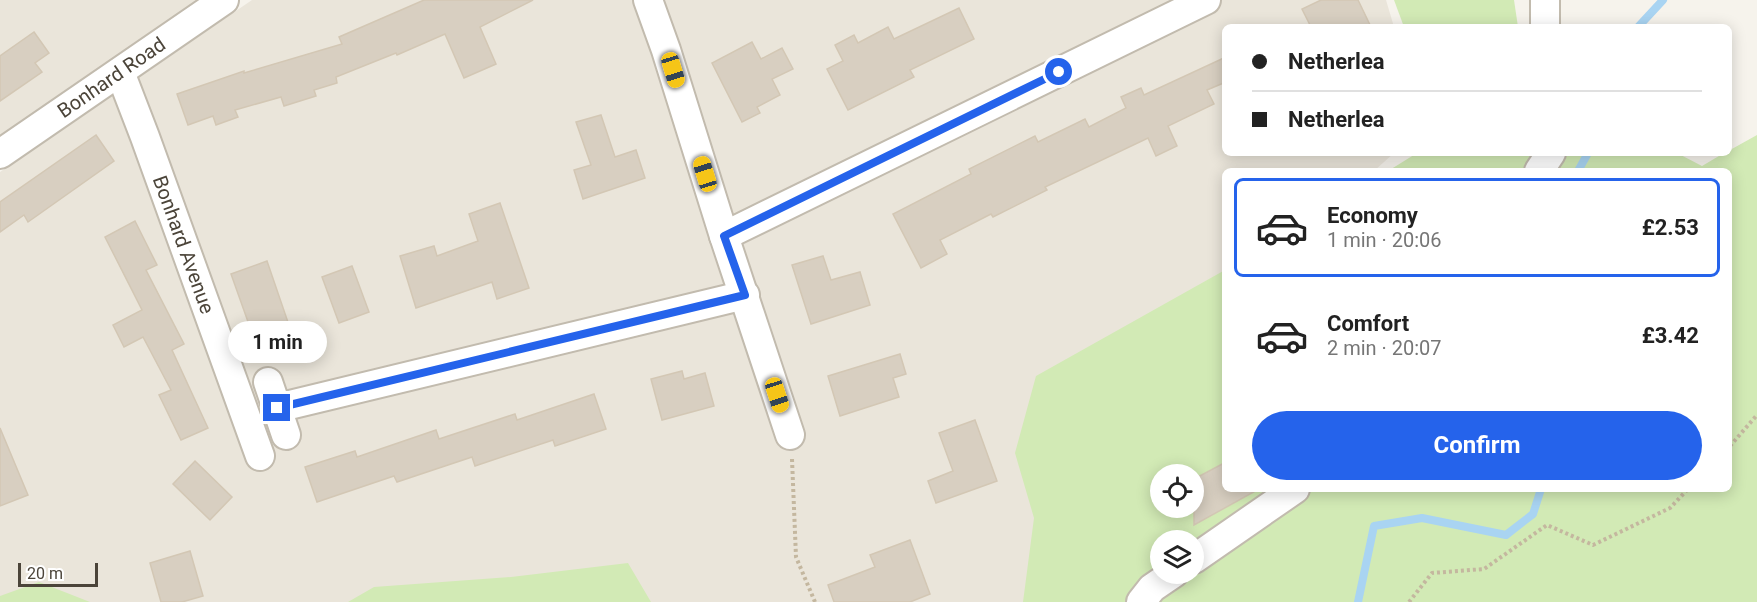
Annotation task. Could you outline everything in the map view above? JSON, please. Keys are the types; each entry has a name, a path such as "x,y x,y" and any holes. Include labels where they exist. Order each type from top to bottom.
{"street":[{"name":"Bonhard Road","path":"0,154 224,0"},
{"path":"648,0 790,435"},
{"path":"724,236 1206,0"},
{"path":"1545,0 1545,24"},
{"name":"Bonhard Avenue","path":"120,72 260,456"},
{"path":"286,435 273,395 745,295"},
{"path":"1204,552 1291,492"},
{"path":"1141,602 1158,584"}],"path":[{"path":"1732,444 1757,415"},
{"path":"790,435 796,557 814,602"},
{"path":"1409,602 1432,573 1484,569 1547,525 1593,545 1670,508 1685,492"}],"shaded area":[{"path":"0,0 200,0 0,138"},
{"path":"252,0 1386,0 1393,24 1222,24 1222,156 1391,156 1377,168 1222,168 1222,492 1224,492 1200,530 1150,530 1150,565 1134,602 0,602 0,172"}],"green space":[{"path":"1394,0 1514,0 1518,24 1403,24"},
{"path":"1757,135 1757,602 1023,602 1034,518 1015,453 1036,376 1222,272 1222,492 1732,492 1732,168 1393,168 1412,156 1683,156 1702,166 1719,156 1732,156 1732,149"},
{"path":"628,563 651,602 348,602 374,587 511,577"},
{"path":"39,582 90,602 0,602 0,596"}],"building":[{"path":"424,0 533,0 480,27 496,64 464,78 445,34 397,55 396,53 336,77 337,83 314,90 316,96 284,106 281,97 235,110 238,117 216,125 213,116 188,125 177,94 244,71 244,73 342,44 339,37"},
{"path":"1321,0 1358,0 1370,24 1310,24 1302,9"},
{"path":"959,8 974,39 910,70 914,77 848,110 827,69 843,61 835,45 854,35 858,43 888,27 894,39"},
{"path":"34,32 49,53 35,63 42,72 0,101 0,56"},
{"path":"752,42 761,59 782,48 793,69 772,79 780,95 757,107 760,113 742,122 712,63"},
{"path":"1222,59 1222,84 1207,90 1214,104 1168,126 1177,146 1156,156 1148,138 1045,187 1047,190 993,217 991,214 940,240 947,254 921,268 893,214 971,174 969,169 1035,136 1038,142 1085,119 1089,127 1126,108 1121,97 1141,88 1144,95"},
{"path":"601,115 615,157 636,150 645,178 583,199 574,170 591,165 576,122"},
{"path":"96,135 114,161 28,222 24,215 0,232 0,202"},
{"path":"500,203 529,288 497,299 492,282 416,308 400,256 434,246 437,256 478,241 469,214"},
{"path":"135,221 157,265 146,270 184,344 172,350 208,428 181,440 159,395 171,390 143,337 124,347 113,325 142,310 105,237"},
{"path":"823,256 831,280 860,272 870,305 811,324 792,265"},
{"path":"267,261 292,334 257,347 231,274"},
{"path":"352,266 369,312 339,323 322,277"},
{"path":"900,354 906,374 893,378 899,397 840,416 828,376"},
{"path":"682,371 684,379 705,373 714,406 662,420 651,379"},
{"path":"594,394 606,429 555,446 553,440 475,466 472,457 397,482 394,476 317,502 305,467 355,451 357,457 436,430 439,439 515,414 517,420"},
{"path":"975,420 997,481 936,503 928,481 953,471 939,433"},
{"path":"0,428 28,495 0,506"},
{"path":"195,461 232,497 210,520 173,484"},
{"path":"1222,464 1222,492 1254,492 1194,525 1194,518 1204,518 1204,474"},
{"path":"910,540 930,594 910,602 834,602 828,585 875,567 870,555"},
{"path":"190,551 203,596 182,602 161,602 150,563"}],"waterway":[{"path":"1641,24 1663,0"},
{"path":"1580,168 1586,156"},
{"path":"1358,602 1374,526 1422,518 1506,535 1533,514 1540,492"}],"route":[{"path":"277,408 745,295 724,236 1059,72"}]}
